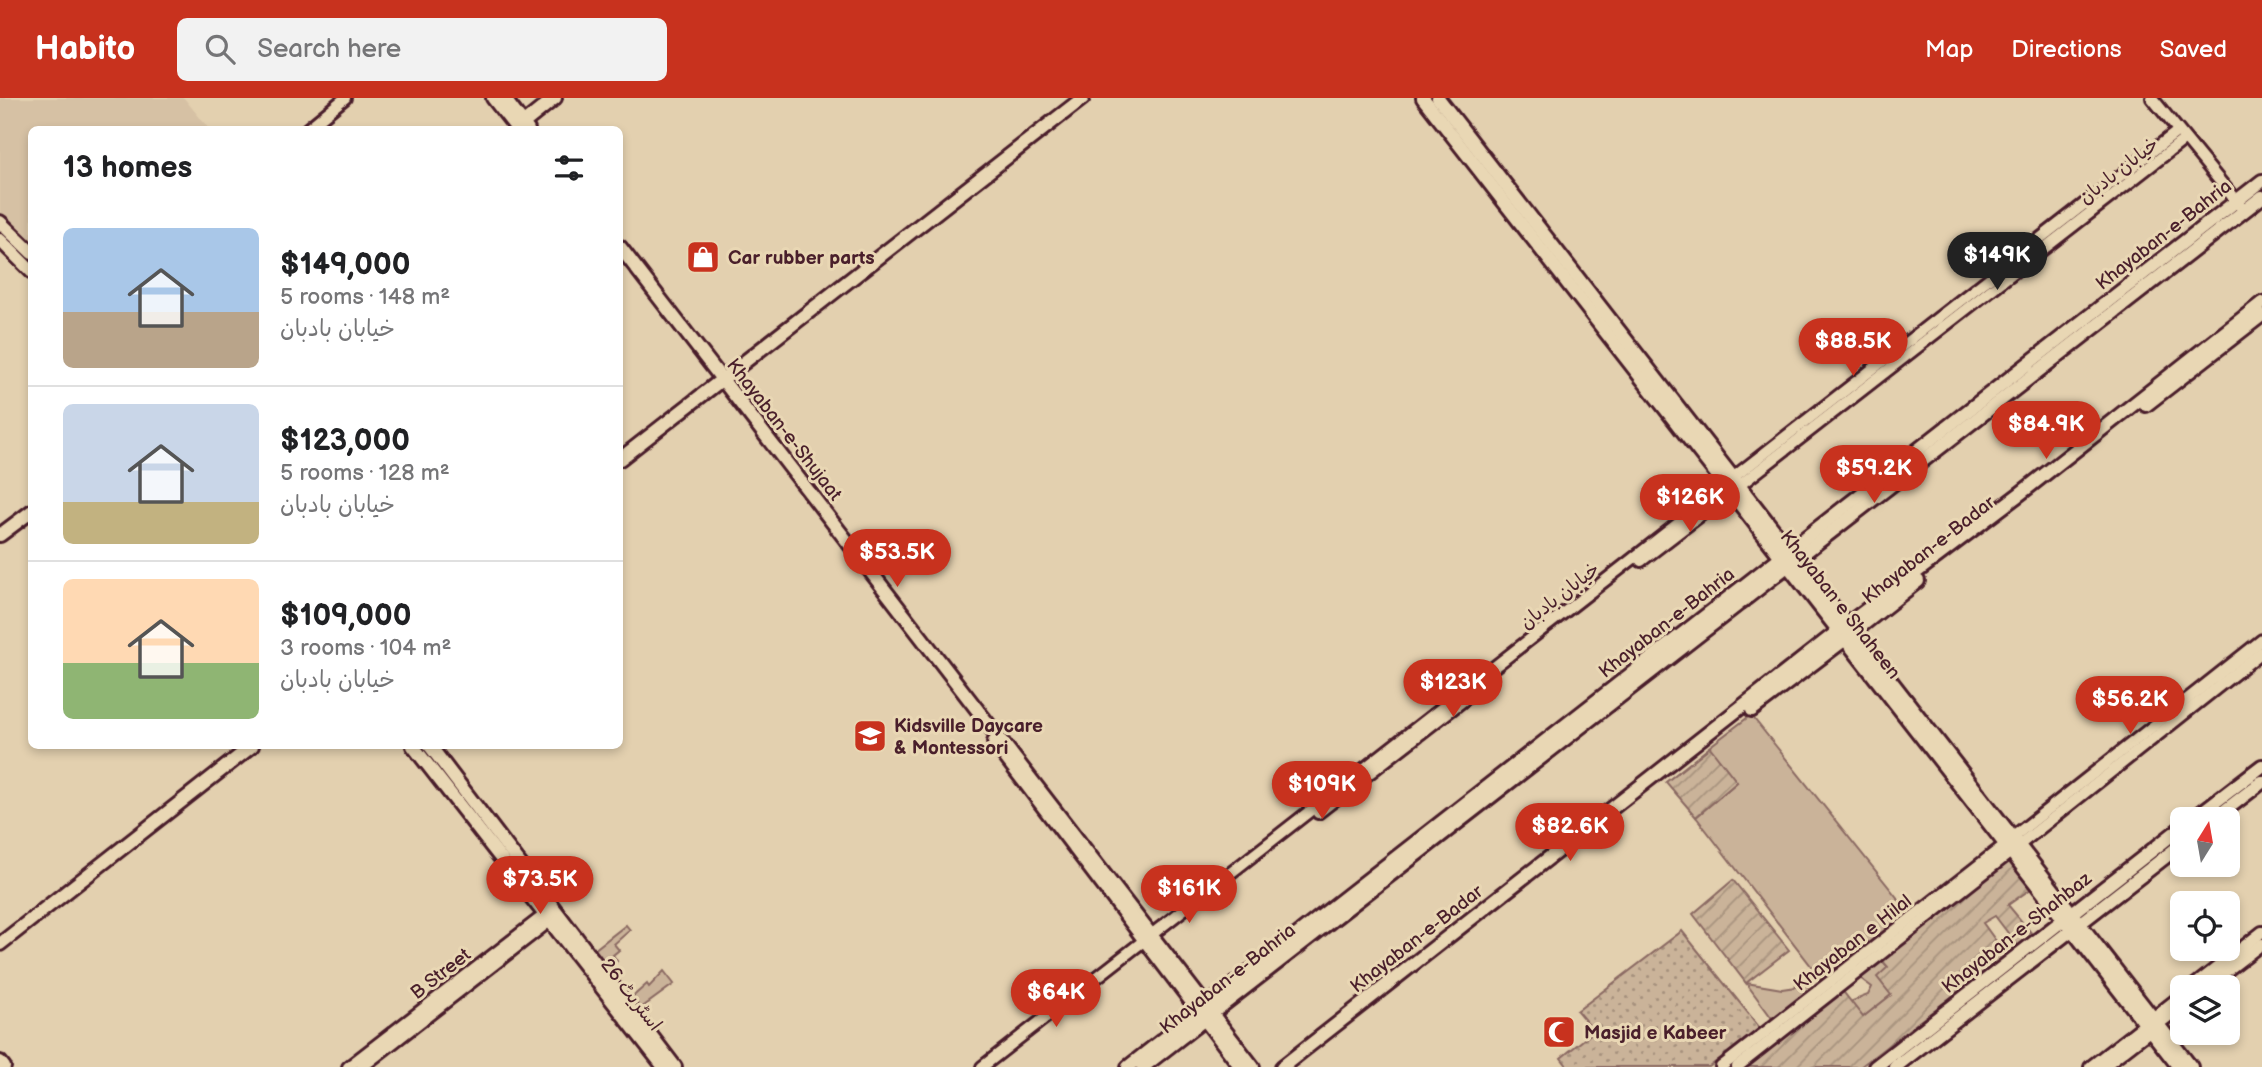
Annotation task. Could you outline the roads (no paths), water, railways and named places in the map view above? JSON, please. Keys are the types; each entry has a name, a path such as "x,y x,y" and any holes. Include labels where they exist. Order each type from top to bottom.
{"main road":[{"path":"493,98 518,126"},
{"path":"504,98 519,126"},
{"path":"522,126 555,98"},
{"path":"623,457 1083,98"},
{"name":"Khayaban e Shaheen","path":"1423,98 1733,485"},
{"name":"Khayaban e Shaheen","path":"1438,98 1844,633 2151,1024 2190,1067"},
{"name":"Khayaban-e-Bahria","path":"1128,1067 1206,1012 1789,559 2240,206 2262,181"},
{"name":"Khayaban-e-Bahria","path":"2240,206 2262,197"},
{"path":"0,222 28,249"},
{"path":"0,240 28,268"},
{"name":"Khayaban-e-Shujaat","path":"623,251 718,382"},
{"name":"Khayaban-e-Shujaat","path":"623,265 718,382 1151,938 1206,1012 1241,1067"},
{"name":"Khayaban-e-Badar","path":"1295,1067 2262,303"},
{"name":"Khayaban-e-Badar","path":"1282,1067 1844,633 2262,315"},
{"path":"0,535 28,514"},
{"path":"0,944 248,749"},
{"name":"اسٹریٹ 26","path":"415,749 675,1067"},
{"name":"اسٹریٹ 26","path":"432,749 664,1067"},
{"path":"2209,807 2262,766"},
{"path":"2230,807 2262,782"},
{"name":"Khayaban-e-Shahbaz","path":"1875,1067 2170,836"},
{"name":"Khayaban-e-Shahbaz","path":"1895,1067 2170,853"},
{"name":"Khayaban-e-Shujaat","path":"1206,1012 1254,1067"},
{"name":"Khayaban-e-Bahria","path":"1143,1067 1206,1012"},
{"name":"Khayaban e Shaheen","path":"2151,1024 2179,1067"},
{"path":"0,1062 4,1067"}],"street":[{"path":"311,126 345,98"},
{"path":"2152,98 2240,206"},
{"name":"خیابان بادبان","path":"982,1067 2181,135"},
{"path":"1737,1067 2262,640"},
{"path":"2012,844 2262,653"},
{"name":"Khayaban e Hilal","path":"1721,1067 2012,844"},
{"name":"B Street","path":"348,1067 552,914"},
{"name":"B Street","path":"362,1067 552,914"},
{"path":"2207,975 2262,932"},
{"name":"خیابان بادبان","path":"993,1067 1151,938"},
{"path":"2222,975 2262,944"},
{"path":"2103,1067 2170,1006"},
{"path":"2090,1067 2170,1013"}],"place":[{"name":"Car rubber parts","path":"703,257"},
{"name":"Kidsville Daycare & Montessori","path":"870,736"},
{"name":"Masjid e Kabeer","path":"1559,1032"}]}
